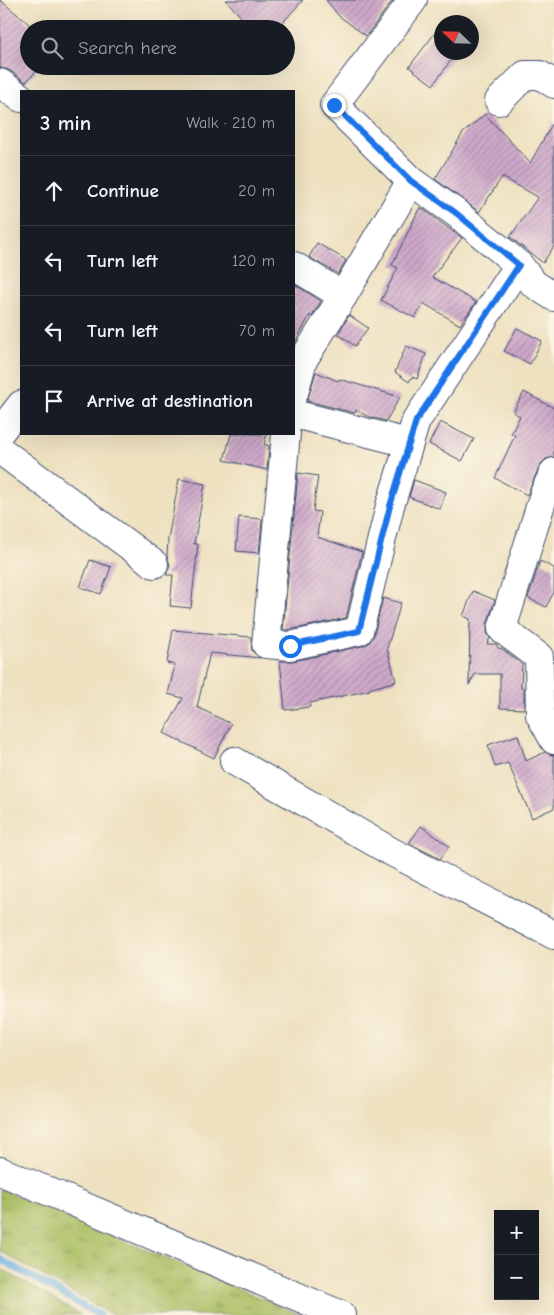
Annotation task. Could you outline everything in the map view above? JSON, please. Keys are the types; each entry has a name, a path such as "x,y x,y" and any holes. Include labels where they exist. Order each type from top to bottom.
{"street":[{"path":"413,0 334,105 411,181 456,213 519,265 534,284 554,297"},
{"path":"499,100 525,75 540,76 554,84"},
{"path":"0,83 20,97"},
{"path":"295,389 303,360 411,181"},
{"path":"286,435 266,644 290,646 359,631 390,506 416,421 519,265"},
{"path":"295,267 343,296"},
{"path":"0,432 20,406"},
{"path":"295,414 408,443"},
{"path":"0,450 154,564"},
{"path":"554,472 545,490 502,629 539,657 540,715 554,740"},
{"path":"234,761 390,851 554,935"},
{"path":"0,1171 341,1315"}],"green space":[{"path":"0,1189 304,1315 112,1315 0,1251"},
{"path":"0,1268 81,1315 0,1315"}],"building":[{"path":"0,0 24,20 20,20 20,75 33,75 26,82 9,70 0,68"},
{"path":"226,0 303,0 285,20 244,20"},
{"path":"326,0 393,0 366,36 339,16"},
{"path":"434,34 434,60 451,60 433,85 409,67"},
{"path":"485,114 530,163 554,121 554,246 543,263 510,237 538,197 502,177 479,212 435,179 463,133"},
{"path":"420,207 462,238 432,277 476,302 460,325 423,303 415,318 381,300 398,268 392,265"},
{"path":"317,243 346,260 338,274 309,257"},
{"path":"295,285 321,301 312,317 310,315 295,343"},
{"path":"349,315 368,328 355,346 338,334"},
{"path":"517,328 542,341 530,364 504,351"},
{"path":"406,346 426,354 417,379 412,377 409,382 395,372"},
{"path":"316,372 338,381 339,379 400,397 386,421 367,416 356,410 355,413 307,401"},
{"path":"524,392 554,408 554,457 546,459 540,465 527,495 495,478 515,435 511,434 520,416 513,412"},
{"path":"440,422 474,439 462,461 429,444"},
{"path":"231,435 267,435 264,444 269,446 267,470 224,460"},
{"path":"298,473 318,476 313,511 320,512 317,537 362,552 346,618 283,630"},
{"path":"179,479 205,484 194,544 198,544 191,608 170,606 173,575 166,575 170,565 167,556 168,539"},
{"path":"414,480 446,492 440,509 409,497"},
{"path":"239,517 262,519 259,553 236,551"},
{"path":"90,560 111,567 101,594 80,587"},
{"path":"540,561 554,568 554,592 546,607 528,598"},
{"path":"473,591 495,600 487,624 487,633 490,638 487,644 496,644 498,648 522,664 521,688 524,688 524,709 500,708 500,674 475,674 469,685 470,619 463,616"},
{"path":"383,598 401,603 387,648 396,681 370,690 310,703 310,707 285,710 280,661 293,661 369,643 374,635"},
{"path":"173,630 251,637 252,651 261,658 210,653 197,707 231,724 214,758 164,733 183,698 168,694 175,665 167,663"},
{"path":"518,735 526,761 545,752 554,756 554,808 532,818 508,763 495,767 488,745"},
{"path":"421,826 449,846 440,859 409,843"}],"waterway":[{"path":"0,1259 99,1315"}],"route":[{"path":"290,646 359,631 390,506 416,421 519,265 456,213 411,181 334,105"}]}
